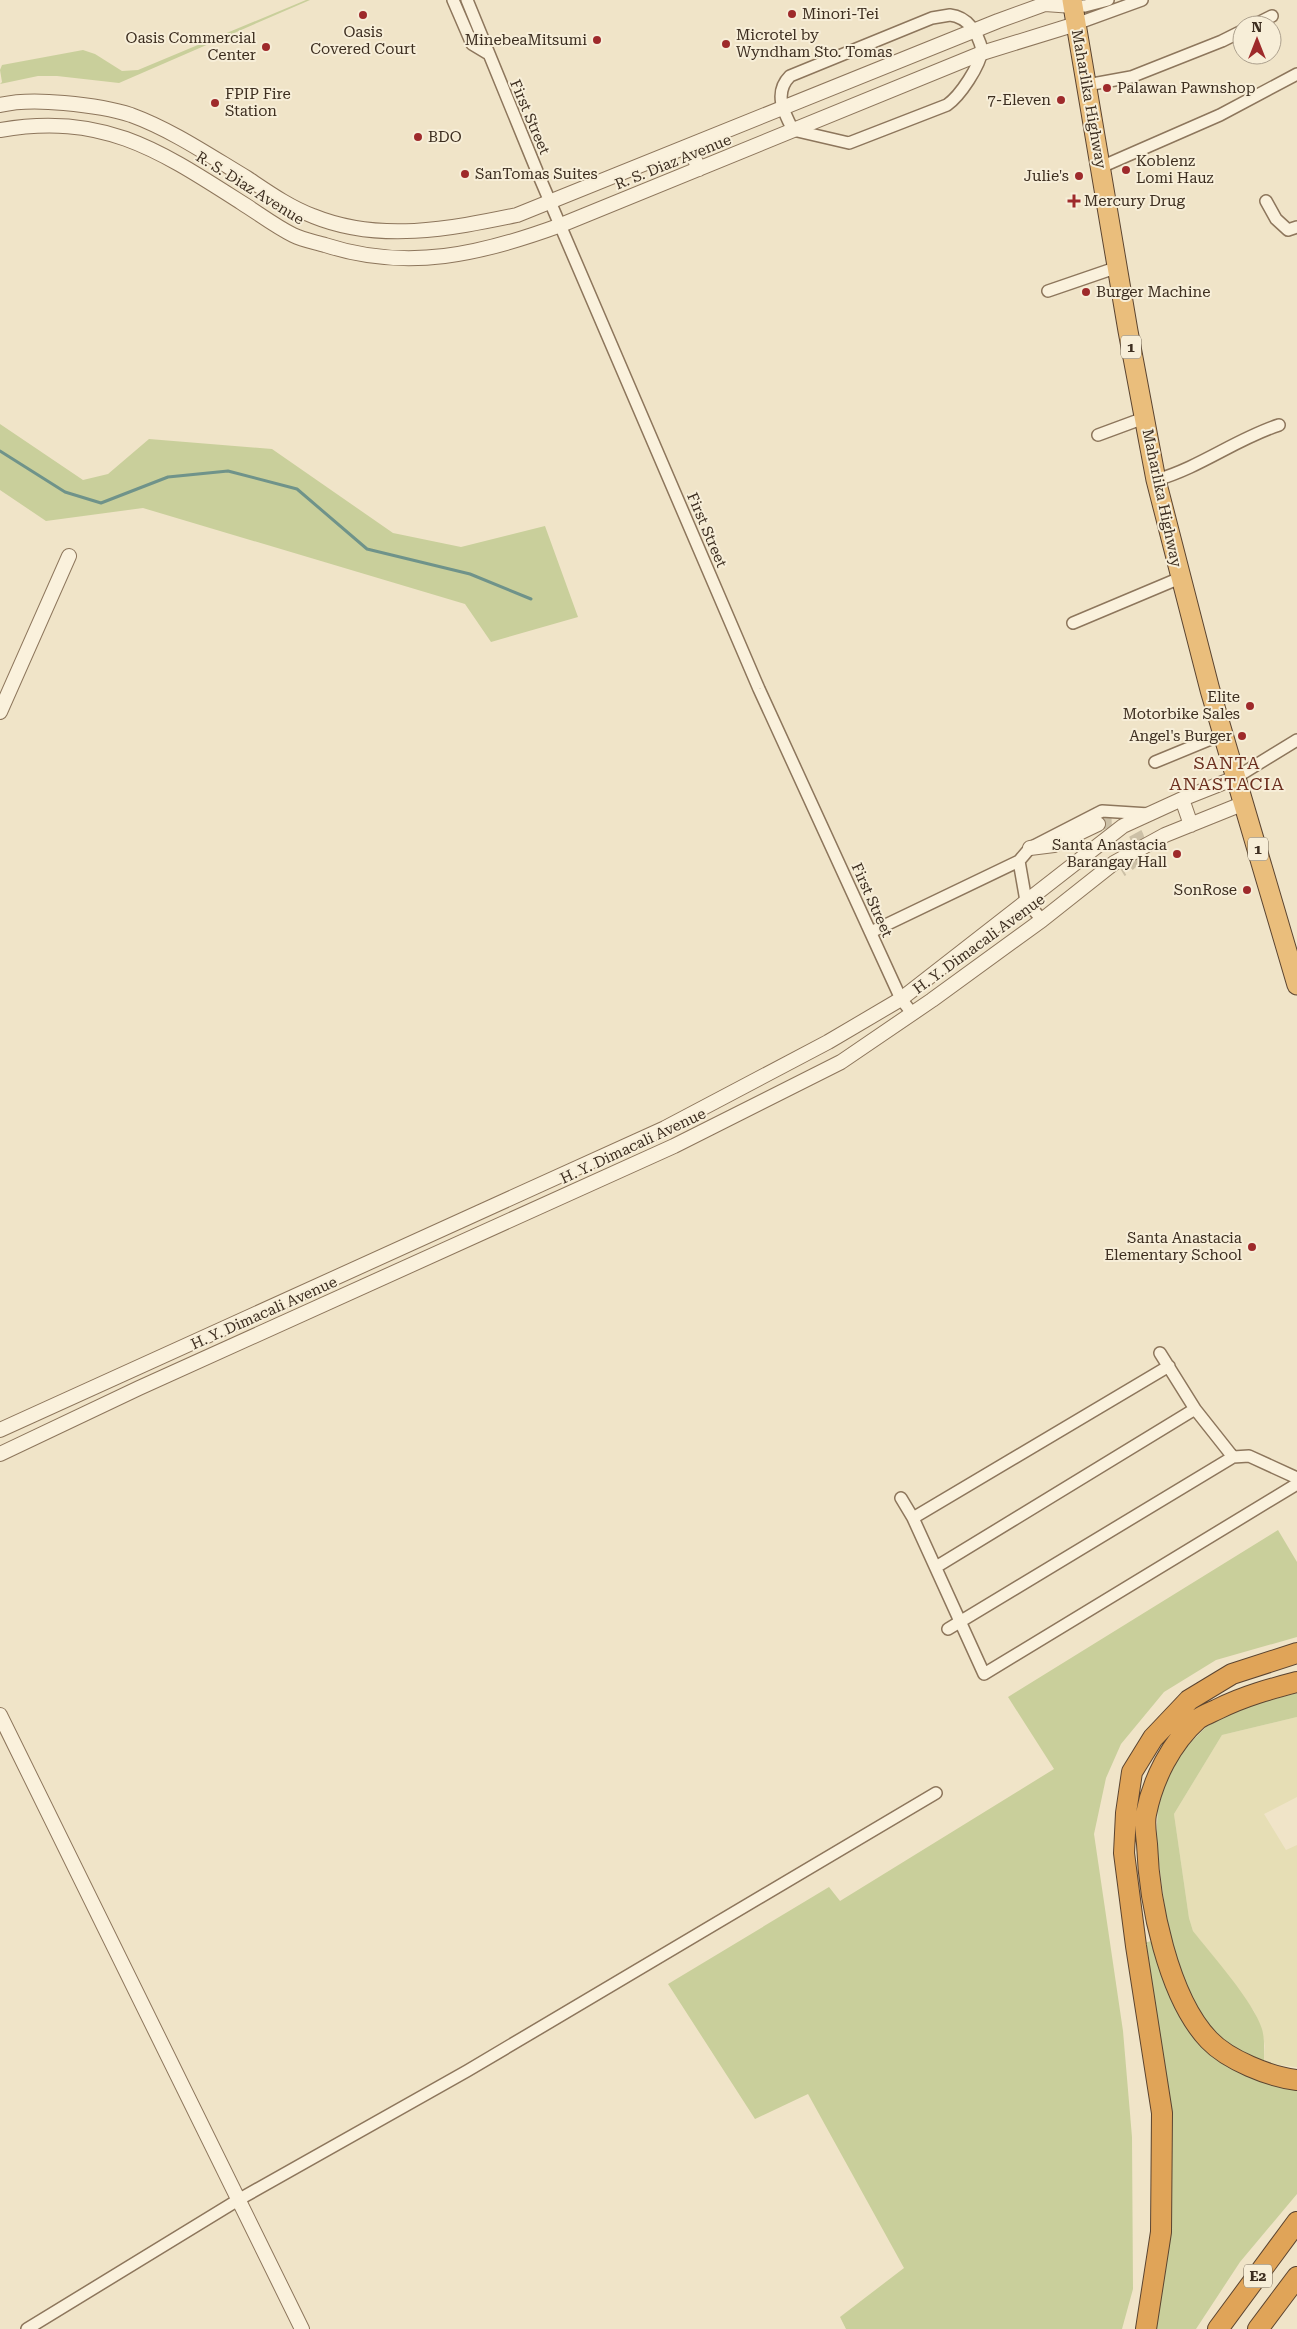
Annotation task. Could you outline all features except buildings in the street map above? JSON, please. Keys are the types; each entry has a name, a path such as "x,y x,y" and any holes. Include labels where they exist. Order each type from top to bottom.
{"highway":[{"name":"Maharlika Highway","path":"1073,10 1156,480 1180,578 1242,804 1297,985"},
{"path":"1146,2329 1161,2232 1162,2113 1136,1946 1124,1853 1126,1813 1132,1772 1153,1738 1189,1700 1232,1674 1297,1653"},
{"path":"1297,1682 1242,1697 1199,1718 1175,1744 1156,1780 1146,1816 1148,1864 1157,1919 1168,1963 1187,2010 1209,2040 1243,2063 1297,2080"},
{"name":"E2","path":"1218,2329 1297,2222"},
{"name":"E2","path":"1258,2329 1297,2278"}],"street":[{"name":"First Street","path":"453,0 472,44 487,53"},
{"name":"First Street","path":"467,0 483,36 487,53 759,689 901,999 912,1013"},
{"path":"1073,10 1108,0"},
{"path":"1073,10 1142,0"},
{"name":"R. S. Diaz Avenue","path":"0,105 43,101 86,105 131,115 191,144 283,201 313,216 344,225 407,233 457,228 517,215 974,30 1045,4 1073,10"},
{"name":"R. S. Diaz Avenue","path":"0,130 45,125 84,127 126,137 179,163 294,236 351,253 406,260 462,255 502,246 561,225 982,53 1073,10"},
{"path":"938,16 958,16 968,22 982,46 982,53 954,100 857,142 843,143 793,130 782,109 781,94 786,81 805,69 938,16"},
{"path":"1086,85 1131,77 1232,36"},
{"path":"1101,168 1220,115 1297,74"},
{"path":"43,101 45,125"},
{"path":"689,146 699,169"},
{"path":"1266,201 1276,219 1286,229 1292,230 1297,227"},
{"path":"1048,291 1118,266"},
{"path":"1098,435 1144,418"},
{"path":"1156,480 1182,472 1263,430 1279,425"},
{"path":"0,712 69,556"},
{"path":"1073,622 1180,578"},
{"path":"1155,762 1223,734"},
{"path":"1235,778 1297,740"},
{"name":"H. Y. Dimacali Avenue","path":"0,1430 665,1128 828,1042 901,999 1123,826 1182,798 1235,778"},
{"path":"1182,798 1190,825"},
{"name":"H. Y. Dimacali Avenue","path":"0,1454 139,1388 674,1146 841,1062 1042,920 1114,863 1165,835 1242,804"},
{"path":"871,932 1019,861 1030,848 1102,810 1149,814"},
{"path":"1030,848 1054,845 1098,824"},
{"path":"1019,861 1026,901 1042,920"},
{"path":"1063,902 1079,896 1121,870"},
{"path":"665,1128 674,1146"},
{"path":"1160,1353 1195,1409 1233,1457"},
{"path":"913,1518 1169,1366"},
{"path":"936,1568 1195,1409"},
{"path":"948,1629 961,1624 1233,1457 1249,1456 1297,1478"},
{"path":"901,1498 913,1518 984,1674 1297,1484"},
{"path":"0,1715 302,2329"},
{"path":"27,2329 238,2200 467,2071 936,1793"}],"shaded area":[{"path":"1297,1717 1297,1797 1264,1814 1286,1850 1297,1845 1297,2067 1295,2067 1264,2063 1265,2046 1261,2028 1254,2011 1193,1931 1189,1918 1174,1814 1222,1735"}],"green space":[{"path":"306,0 310,0 119,83 57,76 38,76 0,84 2,82 0,70 2,65 83,50 95,54 122,71 138,70"},
{"path":"0,424 83,480 108,474 149,439 272,449 393,533 461,547 545,526 578,617 491,642 465,604 143,508 46,521 0,490"},
{"path":"1278,1530 1297,1562 1297,1637 1216,1660 1164,1692 1121,1744 1106,1778 1094,1834 1123,2031 1132,2137 1133,2289 1122,2329 846,2329 840,2317 904,2268 808,2094 755,2119 668,1984 829,1887 840,1901 1054,1769 1008,1697"},
{"path":"1297,1693 1297,1717 1222,1735 1174,1814 1189,1918 1193,1931 1241,1992 1257,2018 1264,2037 1264,2063 1234,2050 1208,2029 1172,1962 1156,1841 1158,1807 1167,1775 1186,1747 1206,1727 1238,1709"},
{"path":"1155,1940 1189,2024 1297,2085 1297,2194 1240,2262 1196,2329 1150,2329 1169,2234 1144,1943"}],"waterway":[{"path":"0,451 65,492 101,503 168,477 228,471 297,489 367,549 470,574 531,599"}],"tunnel":[{"path":"1098,824 1111,821 1122,822 1136,834 1137,852 1131,862 1121,870"}],"place":[{"name":"Minori-Tei","path":"792,14"},
{"name":"Oasis Covered Court","path":"363,15"},
{"name":"MinebeaMitsumi","path":"597,40"},
{"name":"Microtel by Wyndham Sto. Tomas","path":"726,44"},
{"name":"Oasis Commercial Center","path":"266,47"},
{"name":"Palawan Pawnshop","path":"1107,88"},
{"name":"7-Eleven","path":"1061,100"},
{"name":"FPIP Fire Station","path":"215,103"},
{"name":"BDO","path":"418,137"},
{"name":"Koblenz Lomi Hauz","path":"1126,170"},
{"name":"SanTomas Suites","path":"465,174"},
{"name":"Julie's","path":"1079,176"},
{"name":"Mercury Drug","path":"1074,201"},
{"name":"Burger Machine","path":"1086,292"},
{"name":"Elite Motorbike Sales","path":"1250,706"},
{"name":"Angel's Burger","path":"1242,736"},
{"name":"Santa Anastacia Barangay Hall","path":"1177,854"},
{"name":"SonRose","path":"1247,890"},
{"name":"Santa Anastacia Elementary School","path":"1252,1247"}],"district":[{"name":"SANTA ANASTACIA","path":"1227,773"}]}
